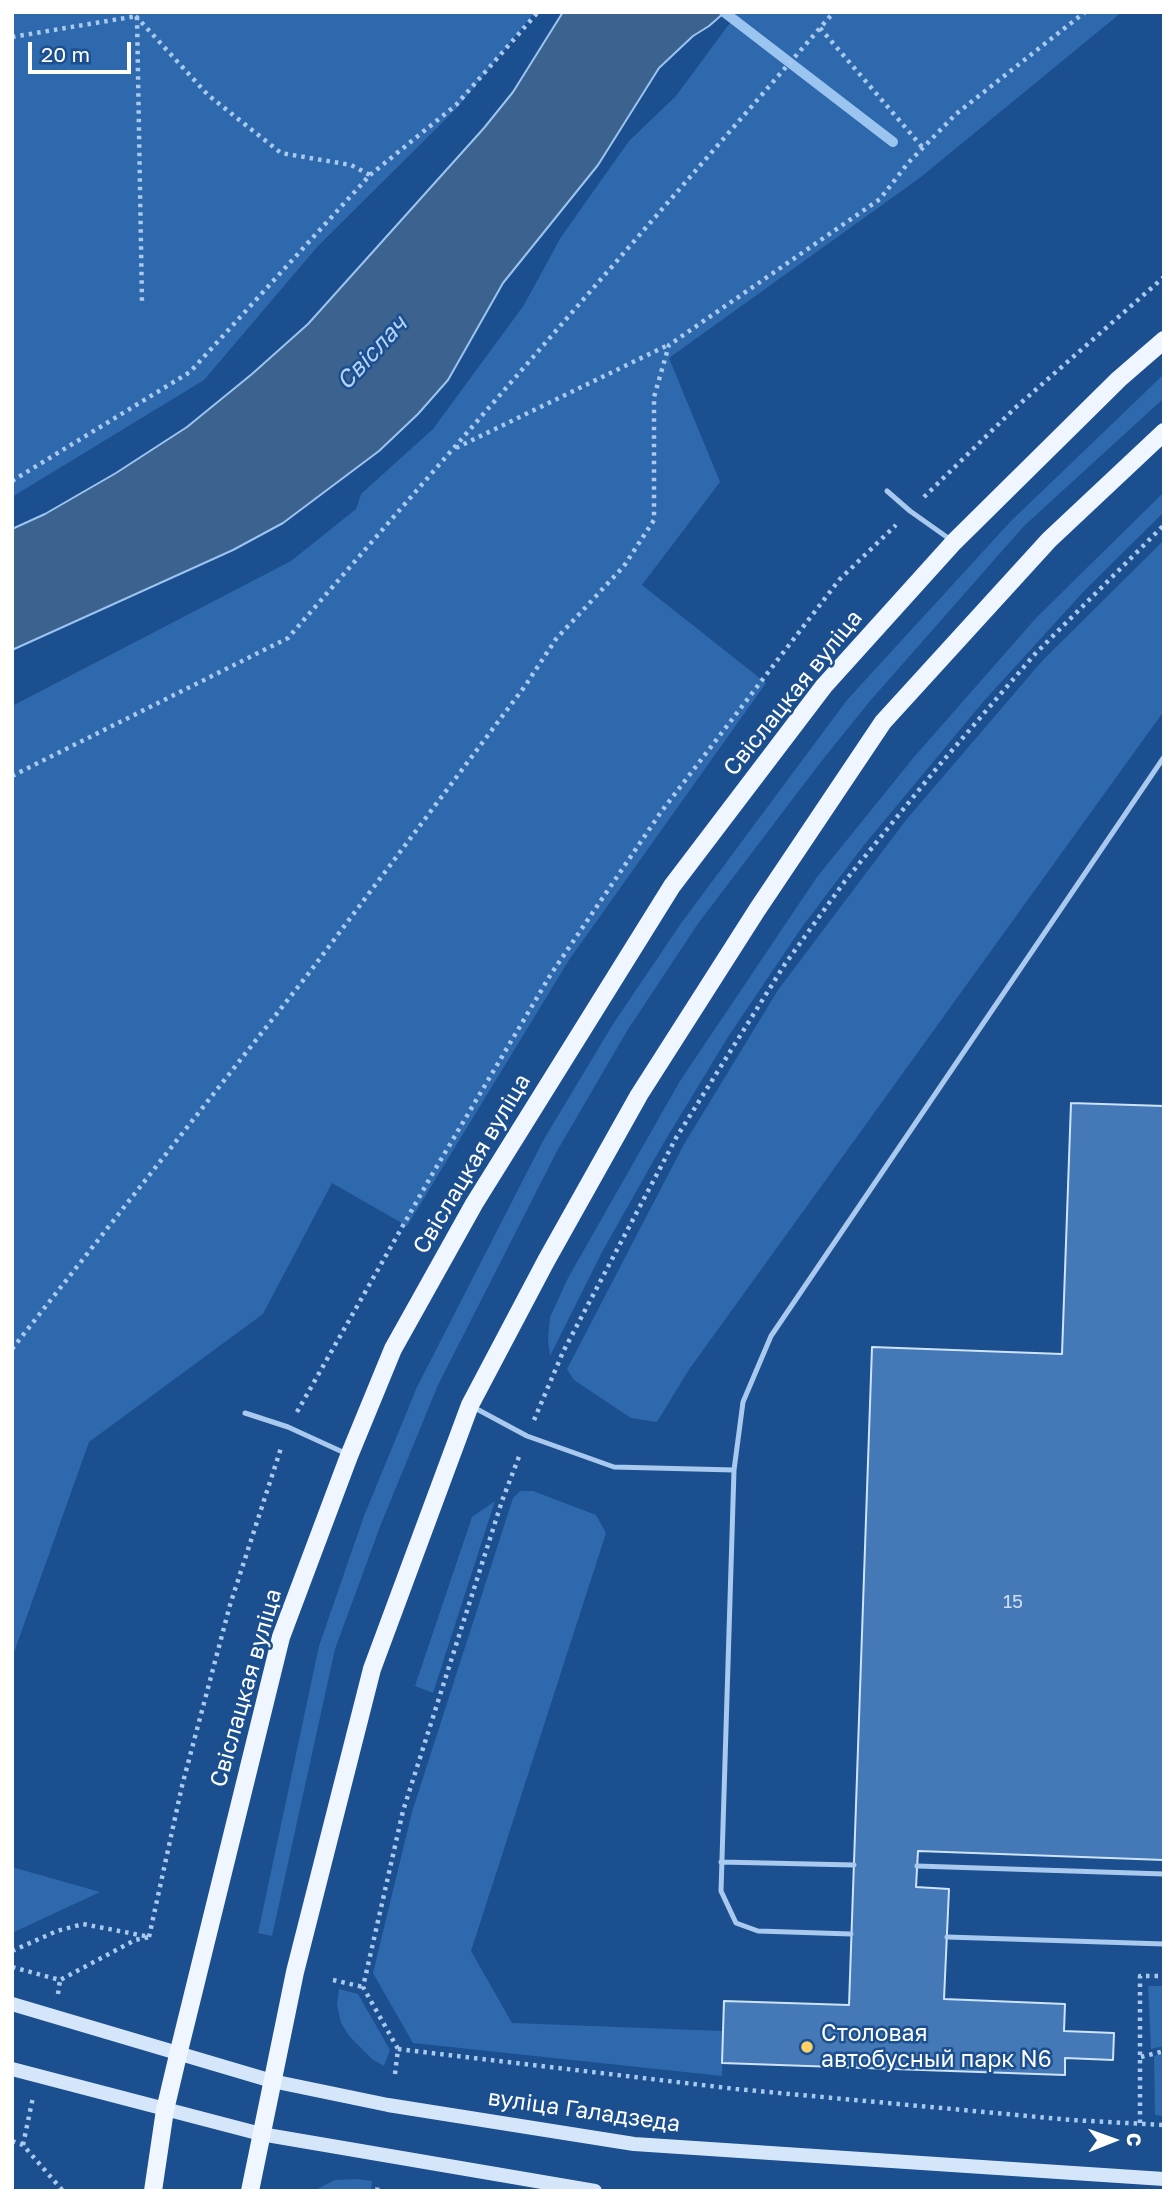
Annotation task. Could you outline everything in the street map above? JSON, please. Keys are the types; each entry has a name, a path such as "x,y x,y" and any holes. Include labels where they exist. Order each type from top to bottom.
{"main road":[{"name":"Свіслацкая вуліца","path":"153,2191 165,2110 281,1637 349,1456 393,1349 474,1205 672,886 824,686 954,542 1119,379 1164,340"},
{"path":"250,2191 295,1972 372,1669 470,1405 546,1261 639,1095 757,910 883,722 1049,540 1164,432"},
{"name":"вуліца Галадзеда","path":"12,2004 272,2081 388,2105 634,2144 1164,2179"},
{"path":"12,2068 261,2134 595,2191"}],"lane":[{"path":"887,491 954,542"},
{"path":"851,1934 758,1931 736,1923 721,1891 734,1470 743,1402 771,1336 1164,757"},
{"path":"470,1405 527,1436 614,1467 734,1470"},
{"path":"245,1413 288,1427 349,1456"},
{"path":"721,1862 854,1865"},
{"path":"917,1866 1164,1874"},
{"path":"947,1937 1164,1944"}],"path":[{"path":"12,481 190,372 370,175 456,105 538,12"},
{"path":"12,776 288,638 834,12"},
{"path":"452,450 669,345 880,199 956,114 1085,12"},
{"path":"135,14 208,95 281,153 351,165 370,175"},
{"path":"12,37 135,14"},
{"path":"135,14 142,303"},
{"path":"820,28 923,148"},
{"path":"12,1349 309,973 517,697 556,639 624,566 654,520 654,397 669,345"},
{"path":"395,2074 398,2049 363,1987 403,1811 502,1501 563,1352 676,1138 785,964 862,860 1035,653 1164,526"},
{"path":"12,1951 57,1931 83,1924 149,1937 135,1940 60,1980 12,1967"},
{"path":"1140,2124 1140,1976 1164,1976"},
{"path":"333,1980 363,1987"},
{"path":"398,2049 736,2089 1070,2120 1164,2125"},
{"path":"1141,2057 1164,2051"},
{"path":"12,2141 23,2144 63,2191"}],"shaded area":[{"path":"12,12 535,12 457,108 318,246 204,380 12,497"},
{"path":"738,12 1122,12 921,177 669,358 720,482 642,585 766,683 569,960 407,1226 332,1183 263,1314 89,1442 12,1658 12,706 291,561 356,509 361,494 433,429 524,305 561,237 629,141 676,96"},
{"path":"1164,374 1164,398 1024,526 870,701 820,763 697,925 627,1031 557,1151 438,1385 381,1524 335,1649 272,1936 258,1933 319,1646 364,1516 417,1387 544,1139 613,1024 682,922 847,700 1010,522"},
{"path":"1164,492 1164,512 1085,590 983,702 864,845 802,927 728,1037 663,1144 602,1252 550,1356 550,1317 568,1278 680,1081 817,877 914,757 1036,618"},
{"path":"1164,540 1164,711 688,1371 657,1422 631,1418 574,1380 567,1369 683,1146 778,990 906,820 1042,661"},
{"path":"520,1491 533,1491 596,1515 606,1533 471,1951 512,2023 723,2031 722,2076 413,2043 373,1973 412,1812 513,1498"},
{"path":"495,1501 433,1693 415,1686 472,1517"},
{"path":"12,1867 100,1892 12,1933"},
{"path":"1148,1986 1164,1986 1164,2046 1151,2049"},
{"path":"339,1989 358,1994 390,2050 384,2066 372,2059 350,2037 341,2023 337,2005"},
{"path":"1164,2053 1164,2116 1155,2115 1154,2056"},
{"path":"335,2180 372,2181 371,2191 313,2191"}],"water":[{"name":"Свіслач","path":"563,12 725,12 693,36 659,68 598,165 503,283 448,380 418,414 379,451 283,523 233,550 12,650 12,529 45,514 116,473 187,427 308,324 484,128 513,92"}],"building":[{"path":"1071,1103 1164,1106 1164,1860 918,1851 916,1887 949,1889 944,1999 1065,2004 1064,2031 1114,2033 1113,2060 1065,2058 1065,2075 722,2063 724,2001 849,2005 872,1347 1062,1354"}],"waterway":[{"path":"724,12 893,142"}],"place":[{"name":"Столовая автобусный парк N6","path":"807,2047"}]}
